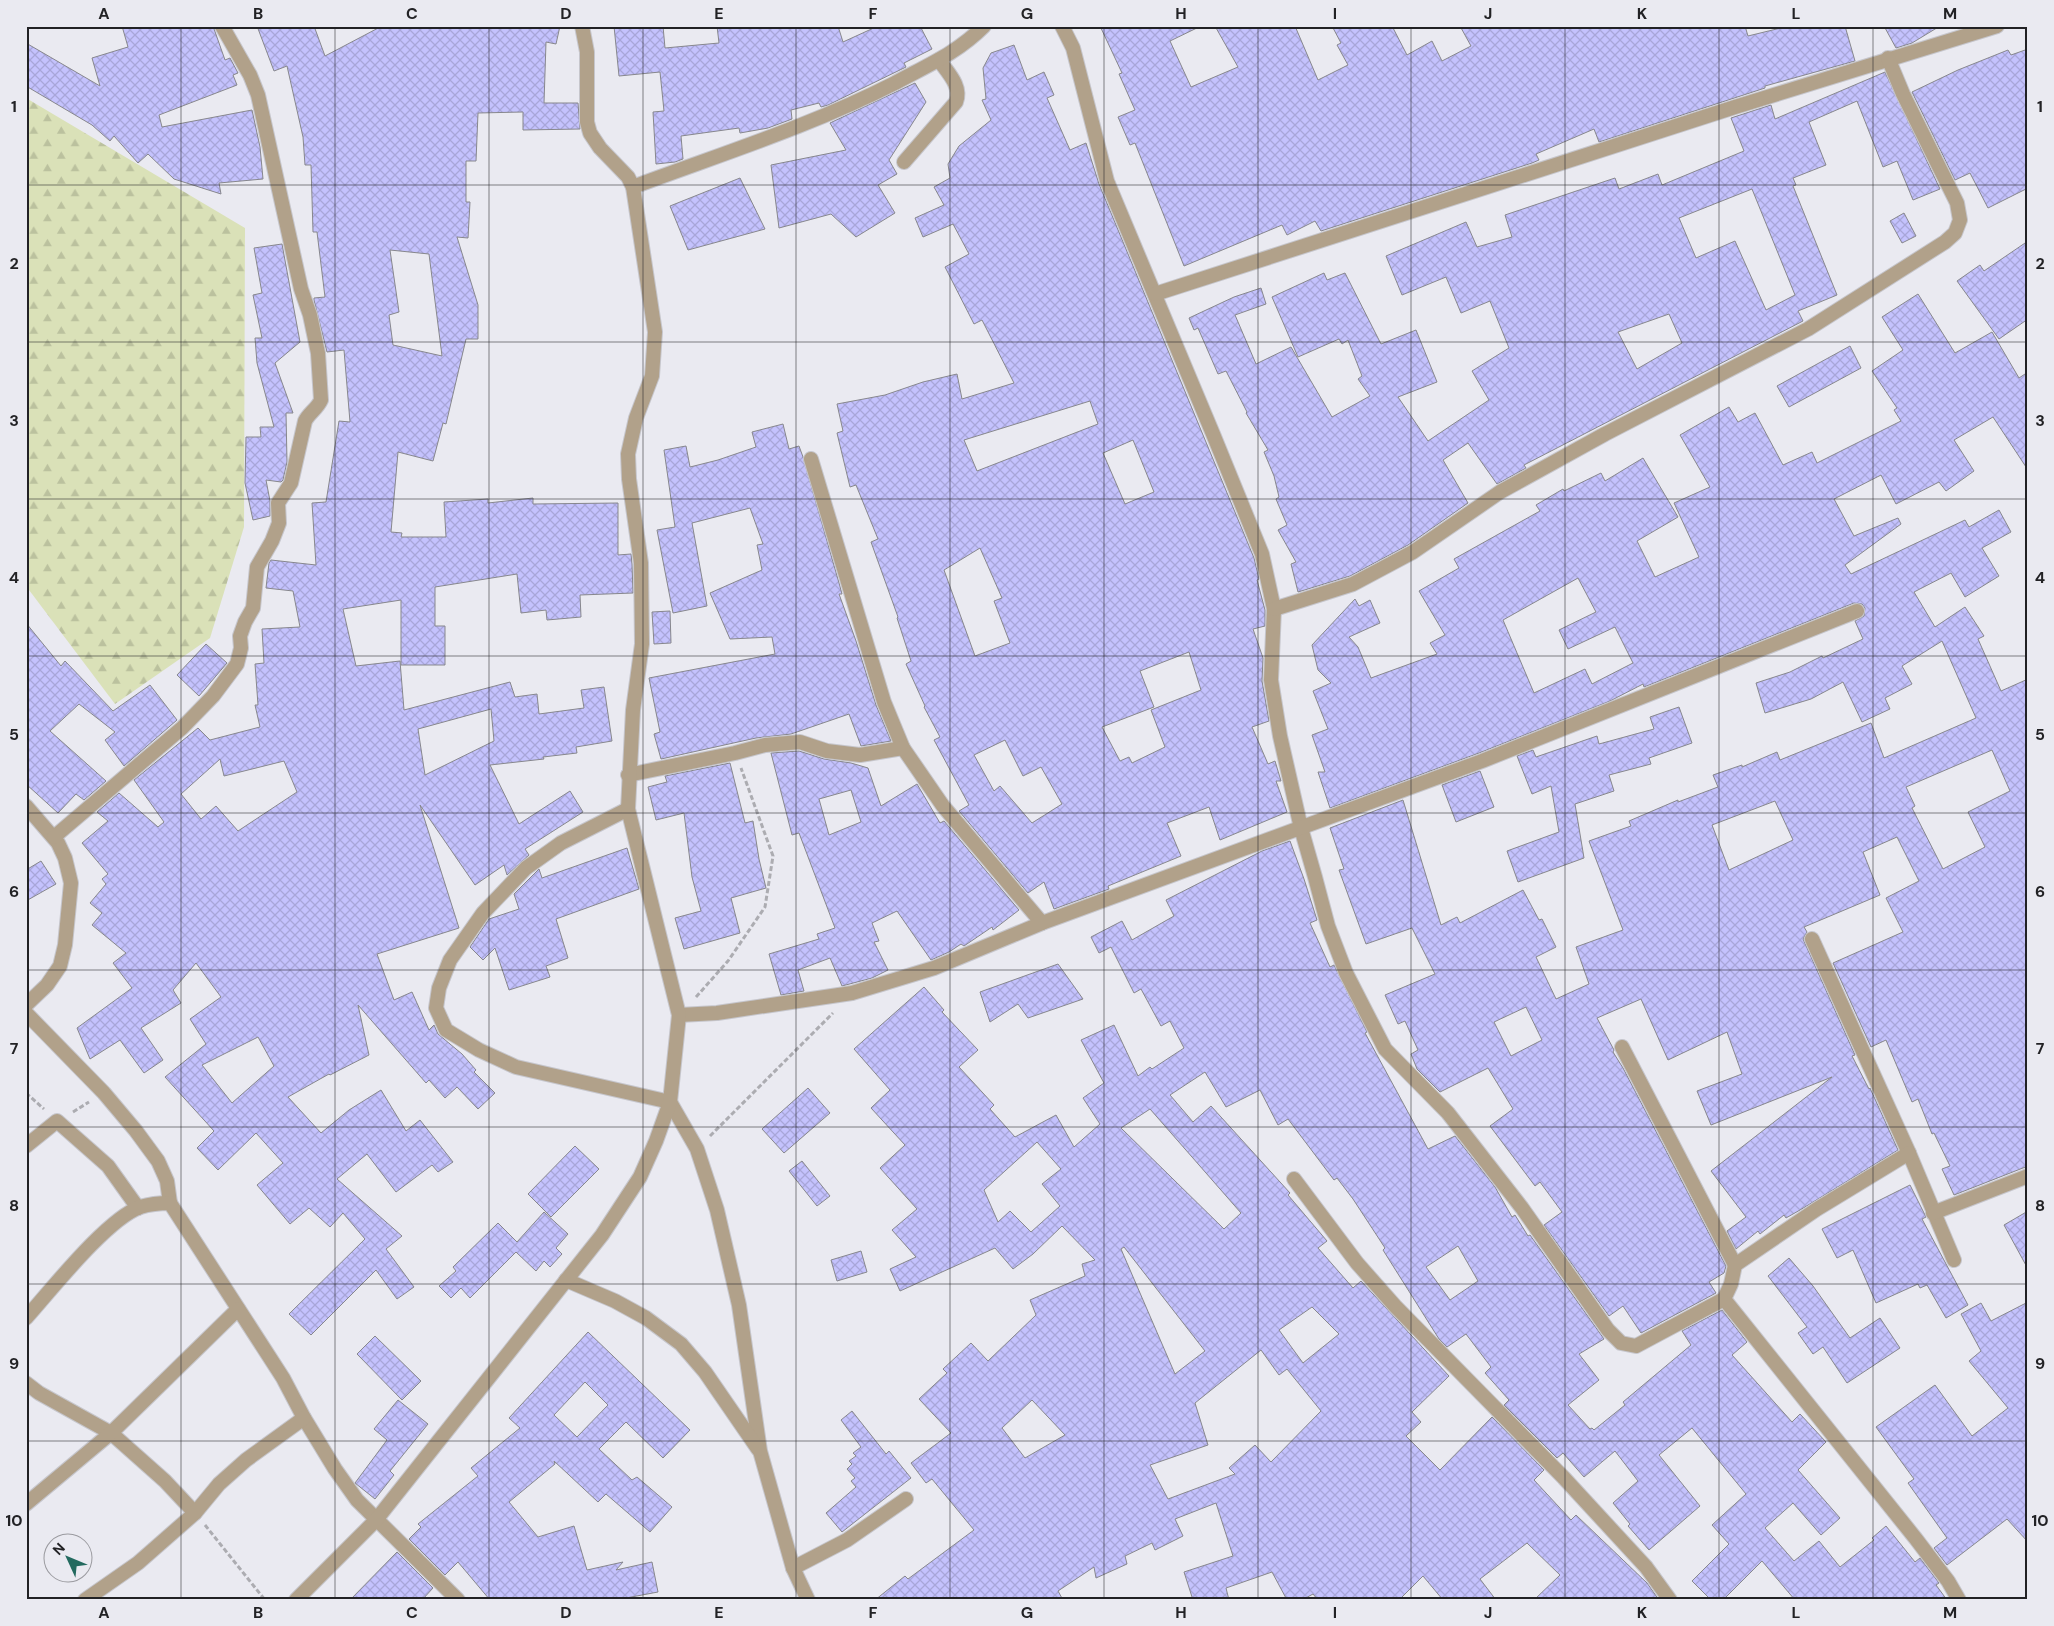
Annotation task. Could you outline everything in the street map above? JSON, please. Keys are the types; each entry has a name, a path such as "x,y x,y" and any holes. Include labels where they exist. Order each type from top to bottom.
{"street":[{"path":"54,837 182,728 213,696 236,664 240,648 240,636 253,608 257,567 272,541 279,523 278,503 291,483 305,421 308,414 318,406 321,400 318,353 310,315 300,289 258,95 250,75 222,26"},
{"path":"296,1600 376,1520 602,1235 640,1178 670,1102 679,1015 628,809 628,775 633,710 642,644 641,563 629,479 628,454 636,418 652,376 655,332 634,187 628,177 595,142 590,133 588,122 587,52 582,26"},
{"path":"634,187 858,102 963,46 984,26"},
{"path":"1062,26 1074,48 1107,181 1262,554 1274,609 1271,680 1280,736 1301,828 1328,926 1342,963 1367,1018 1385,1049 1448,1113 1522,1208 1608,1330 1621,1343 1636,1346 1724,1298 1731,1284 1735,1265 1622,1047"},
{"path":"1155,294 1888,58 1997,26"},
{"path":"1274,609 1353,584 1413,552 1500,492 1605,434 1808,330 1914,263 1955,233 1960,220 1957,203 1903,94 1888,58"},
{"path":"904,162 950,109 958,97 957,86 939,60"},
{"path":"811,458 884,702 903,748 943,806 1042,923"},
{"path":"679,1015 718,1013 852,993 934,968 1042,923 1482,761 1857,611"},
{"path":"628,775 735,754 765,745 800,742 827,751 860,755 903,748"},
{"path":"26,806 54,837 65,858 72,884 65,945 60,966 54,976 26,1005"},
{"path":"628,809 561,844 526,868 483,913 450,960 440,988 436,1008 446,1030 479,1050 516,1067 670,1102 697,1149 716,1210 739,1305 760,1451 792,1568 808,1600"},
{"path":"1812,939 1909,1153 1954,1260"},
{"path":"26,1013 104,1093 158,1161 167,1181 170,1203 283,1378 304,1418 335,1469 357,1500 458,1600"},
{"path":"26,1146 57,1121 108,1166 138,1208"},
{"path":"1735,1265 1817,1209 1909,1153"},
{"path":"1933,1213 2028,1176"},
{"path":"1294,1179 1357,1263 1395,1306 1480,1390 1564,1478 1646,1567 1670,1600"},
{"path":"26,1318 77,1260 114,1224 138,1208 155,1203 170,1203"},
{"path":"566,1280 615,1301 646,1318 681,1344 705,1372 760,1451"},
{"path":"1724,1298 1916,1539 1959,1600"},
{"path":"26,1504 111,1433 238,1309"},
{"path":"26,1383 40,1393 111,1433 165,1481 195,1513"},
{"path":"85,1600 138,1563 195,1513 220,1484 246,1460 304,1418"},
{"path":"792,1568 846,1540 906,1499"}],"path":[{"path":"679,1015 728,962 765,907 773,856 735,754"},
{"path":"697,1149 852,993"},
{"path":"26,1093 57,1121 104,1093"},
{"path":"195,1513 265,1600"}],"green space":[{"path":"26,98 245,228 244,527 210,638 115,704 26,586"}],"building":[{"path":"122,26 213,26 225,60 230,58 238,73 233,75 237,85 159,115 162,127 252,110 260,147 263,179 219,183 221,194 174,179 148,154 138,163 114,136 110,141 92,125 26,86 26,43 100,86 92,58 128,47"},
{"path":"257,26 314,26 325,56 382,26 560,26 556,44 546,42 544,103 578,103 580,129 523,130 523,112 478,113 476,161 466,161 466,202 470,202 468,238 457,237 478,305 478,339 466,339 446,424 443,423 433,461 398,452 391,532 402,533 401,537 446,537 444,502 488,499 488,503 533,498 533,504 618,503 618,555 631,554 633,593 580,595 581,617 547,620 546,610 521,613 517,574 435,587 435,626 445,626 445,665 401,665 401,600 343,609 356,666 400,661 404,710 510,682 515,697 537,694 539,714 584,708 581,690 604,687 612,741 576,747 577,753 490,765 519,824 570,791 583,812 525,849 529,855 507,875 504,865 475,885 420,805 459,928 377,954 394,1000 412,992 429,1030 434,1025 438,1034 462,1054 476,1070 474,1072 495,1093 478,1109 457,1087 445,1098 429,1080 426,1083 358,1005 369,1055 329,1074 288,1097 321,1133 349,1110 381,1090 406,1131 420,1120 453,1162 438,1172 432,1165 396,1192 367,1154 337,1179 402,1236 386,1249 414,1287 397,1299 376,1270 311,1335 289,1314 365,1239 343,1213 330,1227 309,1208 290,1224 257,1185 283,1163 256,1133 218,1170 197,1148 214,1131 165,1077 206,1044 190,1019 221,997 196,963 173,990 181,1003 141,1028 163,1060 144,1073 120,1040 90,1059 77,1028 132,988 113,963 126,953 92,925 102,913 90,903 106,884 102,879 108,874 82,843 108,821 97,812 119,793 158,827 164,822 134,780 198,728 210,740 260,727 255,705 258,705 255,664 264,663 262,629 300,627 293,591 266,588 269,563 271,560 316,565 312,503 326,502 339,421 350,422 344,350 327,352 314,300 314,298 325,297 317,232 313,232 311,165 305,165 303,137 287,66 274,71","holes":["390,250 429,254 442,356 393,345 389,315 399,312","491,709 494,741 425,775 418,729","220,759 224,776 284,761 297,792 238,831 216,806 201,819 181,794","258,1037 274,1066 232,1103 202,1065"]},
{"path":"614,26 663,26 665,48 719,43 717,26 838,26 843,42 878,26 920,26 932,49 904,63 906,67 828,105 821,107 819,103 791,110 792,119 768,128 740,133 739,128 681,136 683,159 656,164 653,112 664,111 660,72 619,76"},
{"path":"1100,26 1201,26 1170,41 1191,87 1238,67 1215,26 1295,26 1318,80 1348,65 1337,45 1341,43 1332,26 1392,26 1407,55 1432,41 1442,61 1471,46 1460,26 1745,26 1748,36 1789,26 1845,26 1855,61 1765,86 1765,88 1599,142 1594,129 1536,154 1539,160 1532,163 1321,231 1315,221 1287,235 1282,225 1184,266 1135,143 1130,145 1118,117 1135,110 1119,74 1122,73"},
{"path":"1884,26 1940,26 1912,43 1896,48"},
{"path":"1014,45 1027,80 1044,72 1054,95 1047,98 1070,150 1086,143 1099,184 1254,558 1259,579 1257,580 1265,610 1265,626 1253,629 1263,658 1262,681 1269,721 1252,727 1268,764 1275,761 1281,781 1276,781 1287,812 1220,840 1209,807 1167,823 1181,856 1108,886 1109,889 1054,909 1044,882 1028,893 959,811 969,805 934,740 940,737 924,707 906,664 911,661 898,617 871,542 878,539 856,485 850,487 837,433 843,431 837,404 885,395 923,382 957,374 962,399 1014,383 982,320 974,324 945,267 969,254 953,224 923,237 915,218 944,205 934,187 950,178 948,164 959,146 991,120 982,100 986,99 983,68 991,53","holes":["1090,401 1098,424 977,471 964,440","1133,440 1154,492 1125,504 1103,453","980,548 1002,598 994,601 1010,643 975,656 944,570","1189,652 1201,690 1151,710 1165,747 1132,763 1129,757 1120,761 1102,727 1154,707 1140,671","1005,740 1023,776 1041,767 1062,804 1032,823 1000,786 994,791 974,755"]},
{"path":"2028,49 2028,188 1988,208 1970,173 1955,180 1912,92 1958,70 2008,50 2011,55"},
{"path":"1885,72 1940,189 1913,200 1897,161 1883,167 1857,101 1809,122 1826,165 1793,178 1796,185 1793,186 1837,295 1798,311 1803,321 1524,465 1526,468 1497,484 1468,443 1443,460 1468,503 1408,545 1350,576 1298,592 1291,564 1296,562 1278,530 1287,525 1276,499 1279,497 1274,476 1264,452 1268,450 1246,413 1226,371 1218,374 1198,328 1194,330 1189,318 1234,297 1261,288 1266,304 1235,315 1256,364 1291,347 1332,417 1370,396 1358,379 1362,376 1348,340 1342,344 1339,339 1298,357 1272,297 1324,273 1327,280 1345,273 1381,344 1416,330 1437,382 1398,397 1428,441 1489,400 1472,371 1509,348 1490,301 1461,313 1446,277 1402,295 1386,256 1466,222 1477,247 1512,237 1505,215 1615,178 1619,189 1658,174 1662,185 1744,151 1731,118 1771,105 1775,119","holes":["1752,189 1795,295 1766,310 1735,241 1696,258 1679,218","1669,314 1682,343 1637,369 1618,332"]},
{"path":"915,83 926,102 889,160 897,174 878,185 895,213 856,237 831,214 779,228 771,165 846,150 830,123"},
{"path":"740,178 765,229 688,250 670,206"},
{"path":"1904,213 1916,236 1902,243 1890,221"},
{"path":"2028,241 2028,319 1999,339 1957,281 1980,265 1984,271"},
{"path":"282,244 300,342 275,363 293,413 286,413 287,462 283,480 281,482 266,480 270,501 270,516 253,520 245,483 246,437 261,437 260,427 274,427 257,363 255,338 262,338 253,295 262,293 254,248"},
{"path":"1918,294 1955,353 1992,332 2019,378 2028,372 2028,470 1993,417 1954,440 1974,471 1946,491 1939,482 1896,504 1881,475 1834,499 1854,536 1898,518 1901,524 1845,565 1851,574 1965,520 1969,527 1999,510 2011,532 1982,548 1999,576 1965,597 1951,573 1914,592 1935,627 1965,607 1984,636 1978,639 2001,691 2028,679 2028,1166 1954,1195 1942,1169 1950,1166 1934,1133 1932,1134 1918,1099 1912,1102 1886,1040 1871,1047 1833,963 1903,932 1886,898 1919,881 1897,837 1863,852 1880,895 1804,927 1807,932 1803,939 1855,1055 1852,1056 1870,1088 1898,1150 1786,1218 1784,1215 1760,1234 1758,1231 1736,1249 1727,1231 1746,1217 1711,1171 1832,1077 1711,1125 1697,1091 1742,1074 1727,1032 1668,1060 1641,999 1597,1018 1726,1266 1724,1273 1709,1282 1716,1293 1641,1333 1623,1306 1609,1316 1544,1225 1562,1212 1540,1182 1535,1186 1490,1126 1513,1109 1488,1068 1440,1092 1417,1069 1411,1054 1418,1050 1405,1021 1398,1024 1385,995 1435,974 1412,928 1366,944 1339,870 1344,869 1330,828 1403,800 1441,925 1457,917 1460,923 1523,890 1539,920 1542,919 1556,947 1536,957 1556,999 1589,984 1576,947 1623,930 1589,841 1631,826 1629,821 1678,800 1678,802 1718,787 1713,775 1742,765 1742,767 1777,752 1780,760 1871,723 1884,758 1976,718 1942,641 1902,666 1912,684 1885,698 1890,709 1862,722 1843,682 1811,699 1765,713 1756,683 1790,672 1863,639 1855,621 1864,616 1865,608 1862,604 1854,603 1644,687 1643,684 1610,701 1479,753 1330,808 1318,772 1325,772 1312,735 1328,729 1313,691 1331,683 1318,670 1312,645 1355,599 1359,606 1370,600 1380,623 1349,637 1358,647 1371,678 1437,654 1430,643 1445,635 1419,591 1459,568 1454,559 1540,511 1536,505 1563,489 1564,491 1601,473 1605,481 1643,458 1678,517 1637,541 1655,577 1699,557 1674,503 1710,487 1680,435 1729,407 1738,422 1755,413 1783,465 1812,452 1817,463 1901,421 1894,410 1897,408 1872,371 1903,350 1882,317","holes":["1578,578 1596,612 1559,630 1568,649 1615,627 1633,663 1592,684 1585,669 1534,693 1503,620","1992,750 2010,791 1968,812 1985,847 1943,869 1912,808 1915,806 1906,787","1775,801 1793,840 1729,870 1712,825","1526,1007 1542,1040 1511,1056 1494,1022"]},
{"path":"1850,346 1861,368 1789,407 1777,386"},
{"path":"783,424 789,449 799,446 803,457 842,594 839,594 876,705 891,741 861,746 849,714 791,734 756,738 661,759 654,734 660,732 649,678 775,654 772,637 730,639 710,593 762,570 757,545 763,544 750,508 692,523 707,606 673,613 657,530 675,527 664,450 686,446 690,467 756,447 752,432"},
{"path":"670,611 671,643 654,644 652,612"},
{"path":"26,623 61,666 65,661 113,711 150,685 177,720 124,766 105,740 115,732 79,704 50,731 106,781 84,800 76,794 58,813 26,784"},
{"path":"206,644 227,663 199,696 177,675"},
{"path":"1679,707 1692,743 1649,758 1651,764 1609,775 1614,791 1575,804 1584,858 1518,882 1507,851 1559,832 1551,786 1532,794 1517,756 1533,750 1536,757 1597,736 1599,744 1654,729 1650,717"},
{"path":"799,751 824,759 868,768 881,806 917,784 940,823 944,821 1019,910 993,930 992,927 964,946 961,944 931,960 897,911 872,923 879,941 874,942 888,970 872,978 842,986 830,958 798,970 804,991 781,995 769,954 819,939 817,934 835,928 799,833 792,835 771,753","holes":["851,790 861,822 829,835 819,799"]},
{"path":"730,763 745,823 753,821 766,888 731,898 740,933 684,949 675,918 701,911 692,877 684,813 656,820 648,787 667,782 665,776"},
{"path":"1480,771 1494,807 1456,822 1442,785"},
{"path":"1290,841 1317,920 1310,923 1330,967 1334,965 1367,1032 1365,1033 1428,1149 1455,1136 1495,1187 1512,1217 1515,1215 1528,1236 1530,1235 1604,1339 1579,1354 1599,1380 1568,1405 1590,1429 1594,1430 1625,1405 1623,1402 1691,1345 1682,1331 1722,1310 1747,1342 1732,1355 1792,1422 1800,1414 1826,1442 1798,1470 1840,1518 1821,1535 1793,1503 1765,1528 1794,1561 1819,1541 1840,1567 1874,1540 1872,1538 1886,1526 1915,1562 1920,1558 1939,1583 1936,1585 1947,1600 1795,1600 1762,1561 1723,1600 1711,1600 1692,1581 1729,1544 1712,1525 1746,1494 1692,1428 1659,1455 1700,1506 1649,1550 1628,1526 1630,1524 1613,1503 1638,1481 1615,1451 1584,1477 1563,1453 1557,1458 1504,1405 1509,1400 1485,1373 1491,1367 1466,1334 1447,1347 1439,1339 1383,1250 1385,1248 1353,1199 1337,1178 1334,1180 1288,1119 1278,1125 1260,1090 1226,1107 1205,1072 1170,1095 1193,1122 1211,1106 1290,1193 1288,1195 1327,1241 1318,1248 1353,1288 1361,1281 1449,1376 1412,1412 1421,1422 1406,1436 1440,1470 1492,1417 1544,1470 1534,1480 1571,1520 1576,1515 1647,1583 1659,1600 1534,1600 1560,1575 1527,1543 1480,1579 1496,1600 1443,1600 1423,1576 1399,1600 1318,1600 1313,1594 1302,1600 1287,1600 1272,1572 1226,1588 1229,1600 1193,1600 1184,1572 1233,1556 1216,1503 1175,1519 1183,1536 1155,1550 1152,1543 1125,1556 1127,1564 1096,1578 1094,1567 1058,1591 1063,1600 875,1600 905,1576 908,1579 974,1530 932,1479 926,1483 911,1463 951,1433 919,1399 947,1373 943,1369 971,1343 988,1361 1036,1315 1030,1300 1085,1276 1082,1264 1095,1260 1062,1226 1033,1254 1013,1269 995,1248 900,1291 890,1269 916,1257 892,1230 917,1209 880,1168 905,1145 871,1108 890,1090 854,1049 924,987 944,1010 942,1012 978,1050 959,1067 994,1105 990,1109 1015,1137 1056,1115 1074,1147 1100,1124 1083,1098 1104,1083 1081,1040 1114,1025 1138,1076 1184,1048 1170,1021 1161,1026 1141,989 1134,993 1111,947 1099,953 1091,937 1122,921 1132,940 1174,916 1166,900 1262,851","holes":["1150,1109 1241,1213 1224,1229 1121,1128","1037,1142 1061,1169 1042,1184 1060,1206 1031,1232 1010,1211 998,1222 984,1190","1458,1246 1478,1281 1450,1300 1426,1267","1124,1247 1205,1351 1175,1374 1121,1249","1312,1307 1339,1334 1303,1363 1279,1330","1261,1350 1279,1375 1287,1369 1321,1411 1271,1462 1255,1445 1229,1468 1235,1474 1168,1499 1150,1465 1208,1445 1195,1403","1032,1400 1065,1435 1025,1458 1002,1428"]},
{"path":"627,848 639,889 556,919 568,958 546,966 550,977 509,990 495,948 483,960 470,947 489,919 519,909 514,894 539,869 542,878"},
{"path":"41,861 56,884 26,901 26,870"},
{"path":"1058,964 1083,999 1028,1018 1018,1004 990,1022 980,992"},
{"path":"808,1088 830,1113 784,1153 762,1129"},
{"path":"575,1146 599,1169 551,1217 528,1194"},
{"path":"802,1161 830,1196 817,1206 789,1171"},
{"path":"1910,1185 1926,1217 1922,1219 1968,1305 1946,1318 1927,1285 1920,1288 1918,1284 1876,1303 1853,1250 1837,1258 1822,1229"},
{"path":"2028,1211 2028,1269 2004,1225"},
{"path":"544,1212 568,1234 556,1248 562,1254 550,1267 544,1261 536,1271 516,1252 470,1298 461,1288 451,1298 439,1286 456,1271 453,1267 498,1223 517,1242"},
{"path":"861,1251 867,1272 837,1281 831,1260"},
{"path":"1789,1258 1813,1286 1850,1338 1880,1318 1900,1348 1847,1383 1823,1347 1813,1354 1798,1333 1807,1327 1768,1276"},
{"path":"2028,1302 2028,1542 2007,1519 1947,1565 1934,1548 1947,1538 1908,1483 1914,1479 1876,1427 1935,1385 1972,1436 2008,1408 1969,1361 1981,1351 1961,1314 1981,1303 1991,1321"},
{"path":"588,1332 690,1430 663,1458 626,1422 599,1449 632,1480 637,1477 672,1507 650,1532 606,1494 598,1502 554,1461 555,1464 509,1502 538,1537 574,1526 587,1570 623,1562 616,1570 652,1562 658,1592 626,1598 627,1600 490,1600 458,1562 445,1575 409,1539 421,1527 418,1524 478,1476 471,1468 520,1428 509,1418","holes":["585,1382 608,1405 577,1437 554,1415"]},
{"path":"375,1336 421,1381 402,1400 357,1354"},
{"path":"398,1400 428,1424 390,1471 394,1475 375,1499 355,1483 387,1440 374,1429"},
{"path":"852,1411 886,1454 889,1451 911,1478 842,1532 826,1513 856,1487 851,1481 855,1478 847,1469 852,1464 849,1461 856,1456 853,1453 861,1447 841,1420"},
{"path":"397,1552 433,1588 422,1600 350,1600"}]}
